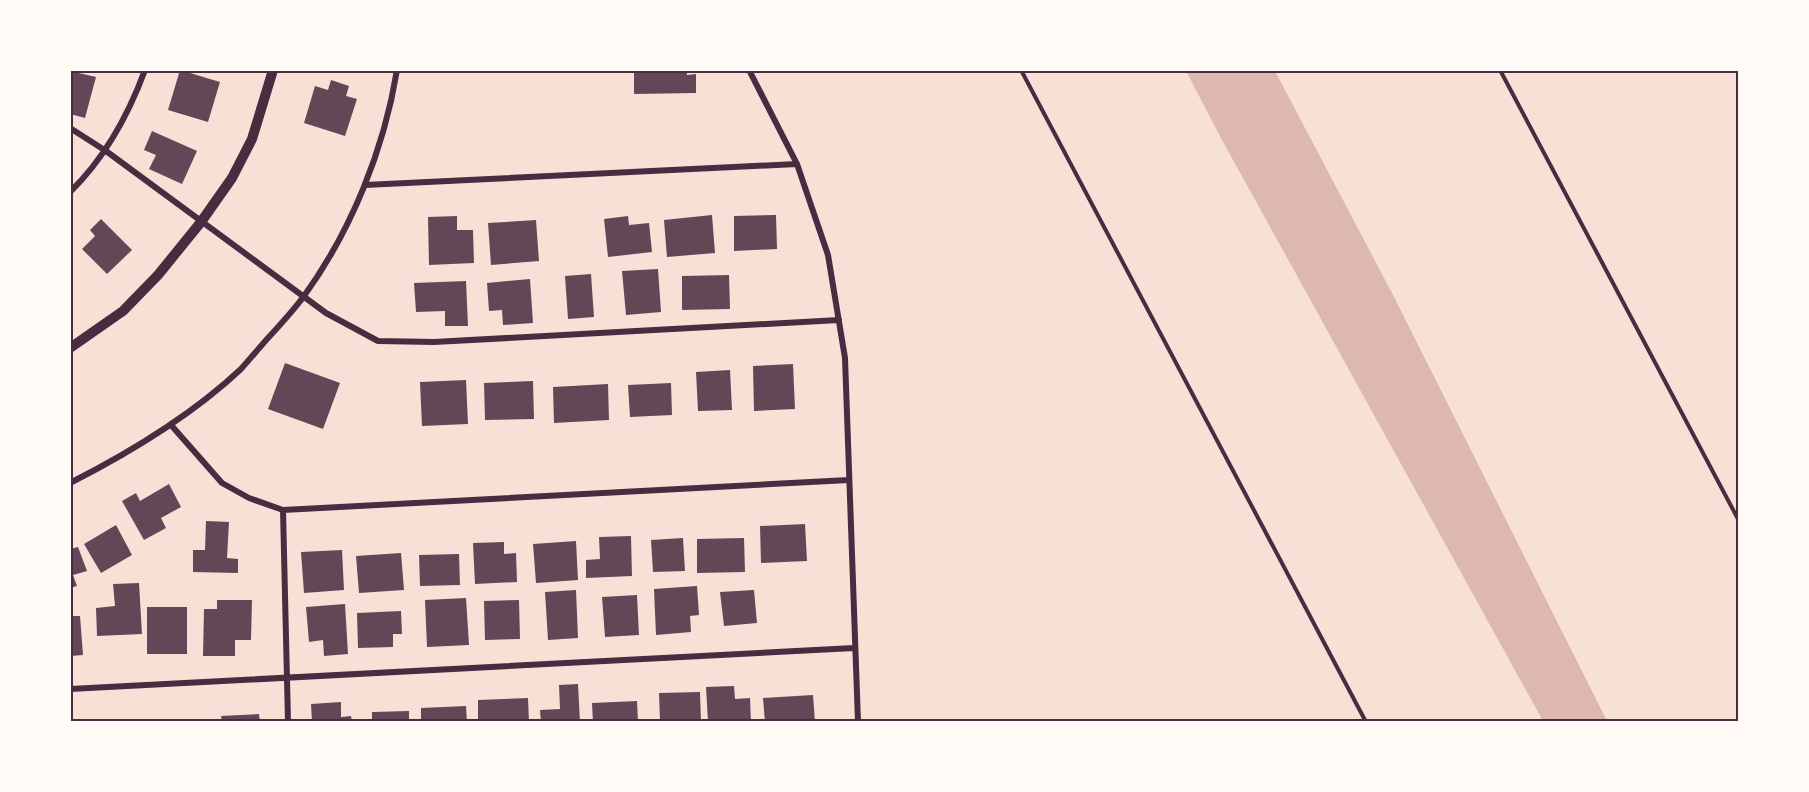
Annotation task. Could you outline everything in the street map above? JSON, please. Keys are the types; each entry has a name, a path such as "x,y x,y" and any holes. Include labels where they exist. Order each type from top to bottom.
{"street":[{"path":"70,192 106,151 127,114 146,70"},
{"path":"70,348 123,311 158,275 201,222 232,178 252,139 273,70"},
{"path":"70,483 109,463 171,424 241,368 303,297 348,223 365,185 386,119 397,70"},
{"path":"748,70 797,164 828,255 845,358 858,722"},
{"path":"70,128 106,151 326,313 378,341 434,342 838,320"},
{"path":"365,185 797,164"},
{"path":"171,424 222,483 249,498 283,510 849,480"},
{"path":"283,510 288,722"},
{"path":"70,689 854,648"}],"path":[{"path":"1021,70 1366,722"},
{"path":"1500,70 1738,519"}],"shaded area":[{"path":"1186,71 1275,71 1393,295 1607,721 1543,721"}],"building":[{"path":"180,70 220,82 208,122 168,110"},
{"path":"634,70 687,70 687,75 696,74 696,93 634,94"},
{"path":"70,71 96,77 85,118 70,114"},
{"path":"331,80 349,86 346,96 357,99 345,136 304,123 315,86 328,90"},
{"path":"152,131 197,151 182,184 149,169 156,155 144,150"},
{"path":"712,215 715,253 667,257 664,220"},
{"path":"776,215 777,249 734,251 734,216"},
{"path":"457,216 457,230 473,230 474,263 429,265 428,217"},
{"path":"628,216 629,225 649,223 652,252 608,257 604,219"},
{"path":"101,219 132,250 107,274 82,249 95,236 90,230"},
{"path":"536,220 539,261 491,265 488,223"},
{"path":"658,269 661,312 626,315 622,271"},
{"path":"591,274 594,317 568,319 565,276"},
{"path":"729,275 730,309 682,310 682,276"},
{"path":"530,279 533,323 503,325 502,310 489,311 487,283"},
{"path":"466,281 468,326 445,326 445,311 416,312 414,283"},
{"path":"285,363 340,383 323,429 268,409"},
{"path":"793,364 795,409 754,411 753,366"},
{"path":"730,370 732,410 698,411 696,372"},
{"path":"466,380 468,424 422,426 420,382"},
{"path":"533,381 534,419 485,420 484,383"},
{"path":"671,383 672,415 630,417 628,385"},
{"path":"608,384 609,420 554,423 553,387"},
{"path":"169,484 181,507 161,518 166,528 144,540 122,501 136,493 140,501"},
{"path":"206,521 229,522 227,558 238,559 238,573 193,572 193,550 205,550"},
{"path":"805,524 807,561 761,563 760,526"},
{"path":"116,525 132,555 101,573 84,544"},
{"path":"631,536 632,576 586,578 586,560 600,559 599,537"},
{"path":"683,538 685,571 653,572 651,540"},
{"path":"744,538 745,572 697,573 697,539"},
{"path":"576,541 578,580 536,583 533,544"},
{"path":"504,542 504,554 516,553 517,582 475,584 473,543"},
{"path":"78,547 87,571 73,575 77,586 70,588 70,549"},
{"path":"342,550 344,590 304,593 301,552"},
{"path":"401,553 404,590 359,593 356,556"},
{"path":"459,554 460,585 420,586 419,555"},
{"path":"139,583 142,634 97,636 96,608 115,606 113,584"},
{"path":"697,586 699,615 690,616 691,632 656,635 654,589"},
{"path":"576,590 578,638 548,640 545,592"},
{"path":"754,590 757,623 724,626 720,592"},
{"path":"637,595 639,635 605,637 602,597"},
{"path":"466,598 469,645 427,647 425,600"},
{"path":"217,600 252,600 251,640 235,640 235,656 203,656 204,609 217,609"},
{"path":"519,600 520,639 485,640 484,601"},
{"path":"345,604 348,654 324,656 323,640 309,642 306,607"},
{"path":"147,607 187,607 187,654 147,654"},
{"path":"401,611 402,634 393,634 393,647 358,648 357,613"},
{"path":"70,616 80,616 83,655 70,656"},
{"path":"578,684 580,722 541,722 540,710 560,709 559,685"},
{"path":"734,686 735,699 750,698 751,722 708,722 706,687"},
{"path":"700,692 701,722 660,722 659,693"},
{"path":"813,695 815,722 765,722 763,698"},
{"path":"528,698 529,722 478,722 478,700"},
{"path":"637,701 638,722 593,722 592,703"},
{"path":"341,702 341,717 351,716 352,722 312,722 311,704"},
{"path":"466,706 467,722 421,722 421,708"},
{"path":"409,711 409,722 372,722 372,712"},
{"path":"259,714 260,722 222,722 221,716"},
{"path":"118,719 118,722 95,722 94,720"}]}
